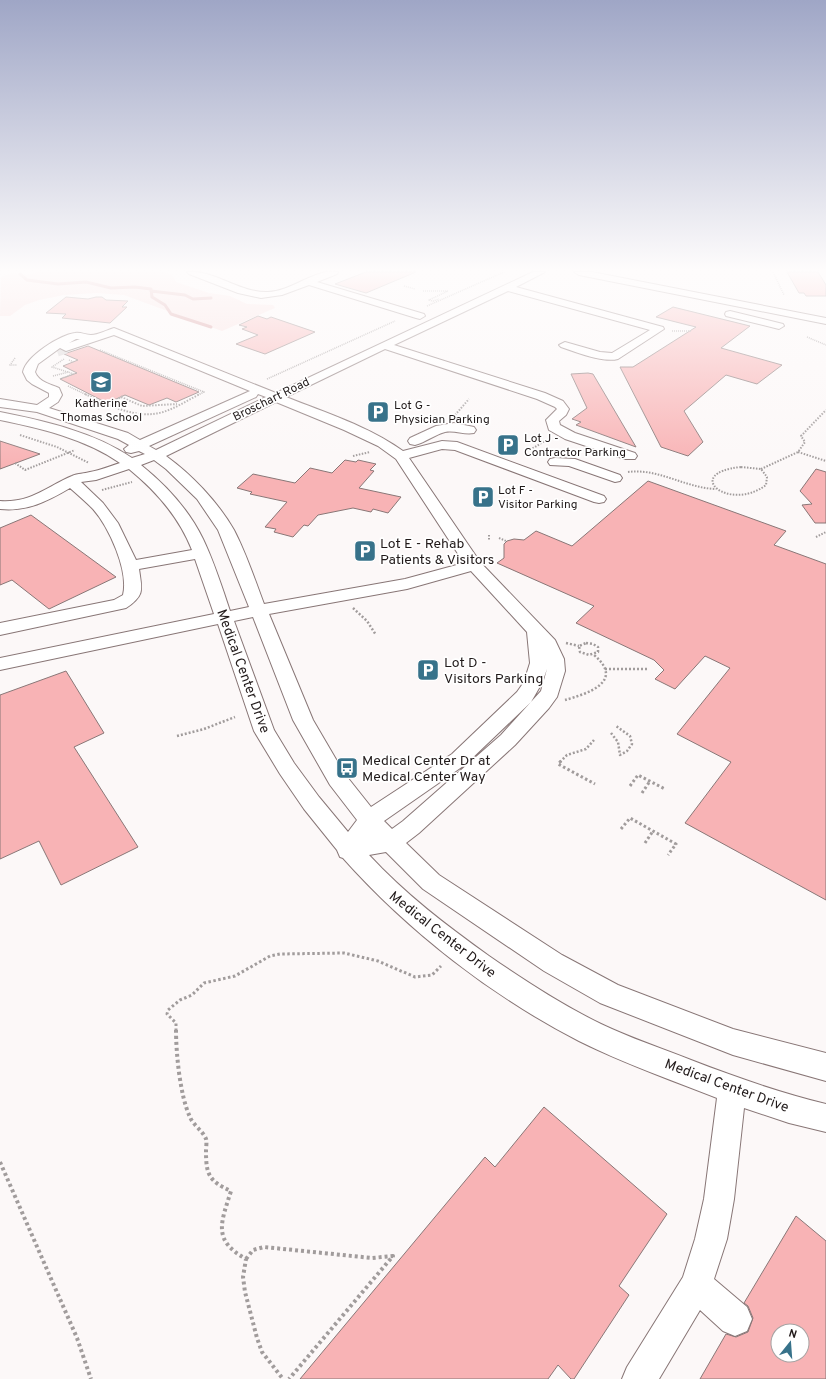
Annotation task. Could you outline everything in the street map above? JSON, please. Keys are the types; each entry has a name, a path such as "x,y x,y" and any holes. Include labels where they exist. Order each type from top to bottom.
{"street":[{"path":"39,409 54,399 56,395 55,391 36,382 30,376 29,369 36,358 75,336"},
{"path":"77,336 93,343"},
{"path":"36,358 93,343 105,336"},
{"path":"128,336 208,368 254,389 273,391 366,435 401,456 474,565 549,644 555,659 556,670 550,692 542,703 508,740 411,827 390,842 348,850"},
{"name":"Broschart Road","path":"125,459 156,455 273,391 389,346 408,336"},
{"path":"564,345 599,356 614,357 647,336"},
{"path":"389,346 418,357 541,396 559,404 563,409 562,412 552,420 554,428 570,436 630,456"},
{"name":"Broschart Road","path":"125,459 140,445 254,389"},
{"path":"0,403 39,409 123,436 140,445 171,466 202,496 226,530 303,720 337,779 369,820 431,882 553,963 609,994 734,1042 826,1067"},
{"name":"Medical Center Drive","path":"0,416 21,420 48,428 101,447 125,459 173,505 195,538 225,618 264,731 301,792 348,850 375,878 412,912 466,955 530,999 603,1038 732,1090 826,1118"},
{"path":"415,441 443,427 454,427 468,430"},
{"path":"401,456 442,445 457,446 599,499"},
{"path":"0,505 11,506 26,504 42,498 75,480 92,477 125,459"},
{"path":"556,462 570,462 619,476"},
{"path":"0,629 105,608 120,604 131,597 133,589 130,566 113,526 75,480"},
{"path":"130,566 201,553"},
{"path":"0,664 259,611 407,584 474,565"},
{"path":"348,850 369,820 459,759 524,697 533,683 539,663 536,630"},
{"path":"639,1379 696,1285 711,1239 719,1200 732,1090"},
{"path":"696,1285 735,1319"}],"path":[{"path":"254,389 370,336"},
{"path":"807,337 826,345"},
{"path":"70,372 73,374 56,380 121,410 144,413 161,412 204,392 93,343"},
{"path":"61,352 65,358 52,367 57,370 65,370 70,372"},
{"path":"50,378 56,374 70,372"},
{"path":"108,404 122,397 142,406 179,404"},
{"path":"761,469 798,452 805,442 801,436 826,410"},
{"path":"18,435 69,452 89,463"},
{"path":"530,450 536,445"},
{"path":"15,464 25,470 79,448"},
{"path":"353,456 370,452"},
{"path":"798,452 826,461"},
{"path":"619,476 634,470 661,474 705,489 716,489 736,495 756,492 766,485 768,481 765,473 761,469 751,467 726,469 712,481 713,486 716,489"},
{"path":"86,494 135,482"},
{"path":"816,537 826,532"},
{"path":"489,535 489,540"},
{"path":"499,538 506,541"},
{"path":"350,606 367,621 376,635"},
{"path":"562,643 579,646 586,643 596,645 598,652 594,655"},
{"path":"564,700 597,689 604,679 605,669 602,662 594,655 582,654 579,650 579,646"},
{"path":"605,669 648,669"},
{"path":"177,736 204,729 235,717"},
{"path":"611,733 618,742 620,755 629,751 632,747 630,737 626,732 616,726"},
{"path":"594,740 586,749 567,755 558,764 595,784"},
{"path":"630,786 638,775 665,789"},
{"path":"642,793 650,781"},
{"path":"621,829 630,818 676,844 668,855"},
{"path":"645,843 653,831"},
{"path":"246,1259 225,1243 223,1224 230,1191 216,1184 210,1177 206,1167 206,1139 190,1118 186,1107 176,1053 176,1023 167,1014 168,1010 180,1000 192,995 204,982 235,976 270,956 280,954 350,954 378,961 416,978 432,975 441,966"},
{"path":"0,1162 77,1338 91,1379"},
{"path":"283,1379 262,1352 245,1292 243,1277 246,1259 250,1252 256,1248 264,1247 372,1258 393,1256 289,1379"}],"building":[{"path":"255,336 305,336 265,354 236,344"},
{"path":"681,336 736,336 721,348 782,365 757,384 726,375 684,411 703,442 688,456 661,447 620,367 633,367"},
{"path":"88,346 199,392 176,402 167,398 149,405 125,395 107,403 60,379 77,373 63,366 78,360 64,354"},
{"path":"571,374 593,374 636,447 576,425 581,422 572,419 587,408"},
{"path":"0,441 40,454 0,469"},
{"path":"345,460 356,462 358,460 376,464 370,470 374,471 359,488 401,497 388,513 373,509 371,512 353,508 318,515 308,526 304,525 293,537 274,532 276,529 265,527 287,502 250,494 252,492 237,488 253,474 295,483 310,468 332,473"},
{"path":"816,469 826,472 826,523 815,523 802,505 812,504 800,491"},
{"path":"648,481 786,531 774,545 826,564 826,900 685,823 731,762 677,734 730,668 705,656 675,689 655,679 664,670 654,660 576,623 594,606 497,563 504,558 504,544 507,541 514,539 524,540 536,531 572,546"},
{"path":"31,515 116,577 49,609 12,580 0,585 0,528"},
{"path":"66,671 104,733 74,747 138,847 61,885 39,841 0,859 0,695"},
{"path":"544,1107 667,1214 619,1286 629,1295 574,1379 571,1379 558,1365 548,1379 300,1379 485,1157 495,1167"},
{"path":"796,1216 826,1241 826,1379 700,1379 726,1334 736,1337 748,1332 753,1318 748,1306 744,1303"}],"tunnel":[{"path":"57,351 66,348"}],"place":[{"name":"Katherine Thomas School","path":"101,382"},
{"name":"Lot G - Physician Parking","path":"378,412"},
{"name":"Lot J - Contractor Parking","path":"508,445"},
{"name":"Lot F - Visitor Parking","path":"483,497"},
{"name":"Lot E - Rehab Patients & Visitors","path":"365,551"},
{"name":"Lot D - Visitors Parking","path":"428,670"},
{"name":"Medical Center Dr at Medical Center Way","path":"347,768"}]}
